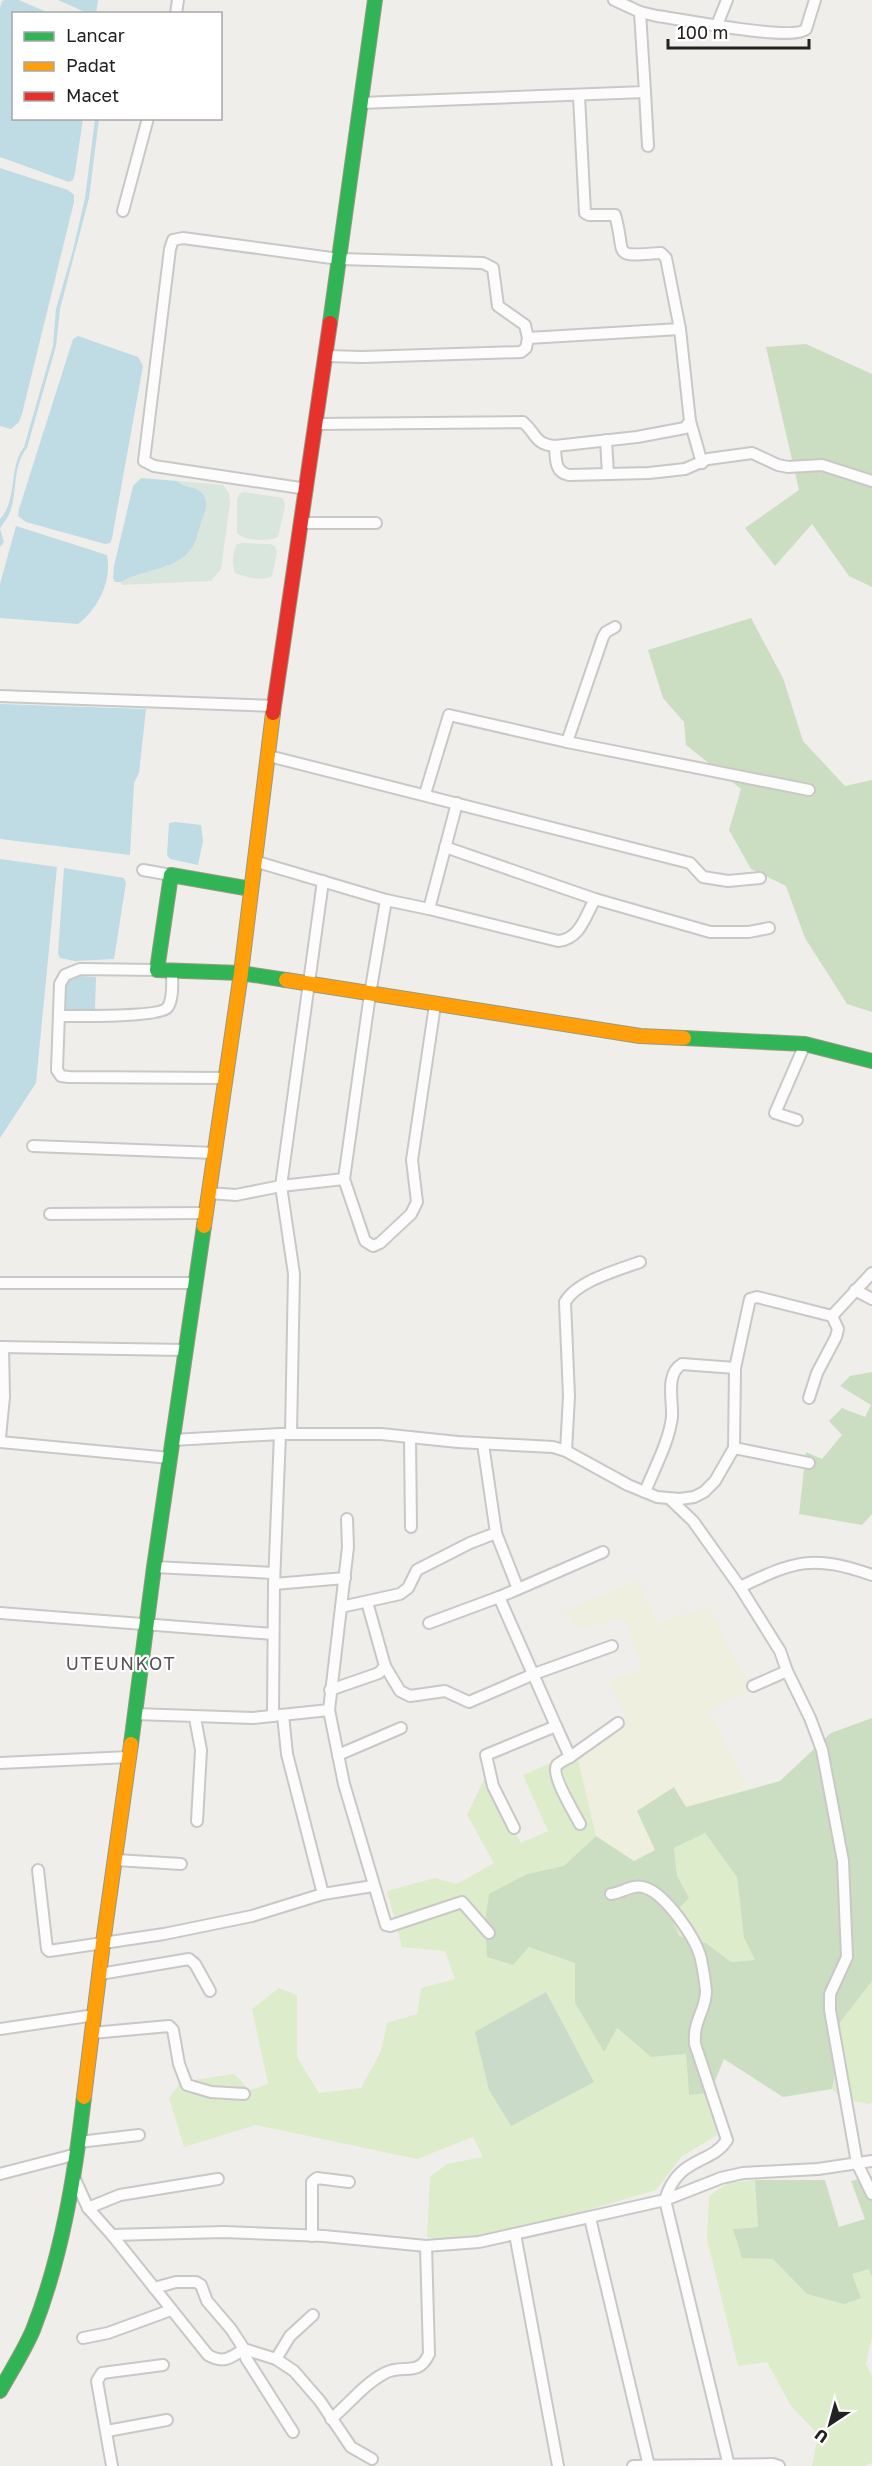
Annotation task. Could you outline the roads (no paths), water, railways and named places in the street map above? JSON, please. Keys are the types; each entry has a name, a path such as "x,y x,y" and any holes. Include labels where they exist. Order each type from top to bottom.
{"street":[{"path":"2,2386 32,2332 46,2292 59,2250 78,2148 103,1943 154,1567 194,1283 215,1153 274,706 307,489 375,0"},
{"path":"614,0 640,12 773,33 802,33 806,29 815,0"},
{"path":"717,25 727,0"},
{"path":"640,12 648,146"},
{"path":"360,103 645,92"},
{"path":"579,96 585,213 615,215 621,249 625,254 664,255 680,329 690,421 702,463"},
{"path":"123,211 147,120"},
{"path":"307,489 154,466 144,461 170,249 173,240 183,238 489,265 494,272 498,306 525,325 528,338 526,348 521,352 326,356"},
{"path":"528,338 680,329"},
{"path":"315,424 524,422 539,442 555,446 685,428 690,421"},
{"path":"606,440 608,474"},
{"path":"555,446 558,468 564,474 685,470 730,455 752,453 778,465 788,467 822,465 872,481"},
{"path":"302,523 376,523"},
{"path":"567,742 603,637 615,627"},
{"path":"0,696 274,706"},
{"path":"425,794 449,715 567,742 809,790"},
{"path":"269,756 690,863 703,877 728,881 760,878"},
{"path":"429,909 457,802"},
{"path":"445,847 595,899 710,932 749,932 769,928"},
{"path":"254,861 386,900 558,941 569,940 576,934 595,899"},
{"path":"143,870 251,889"},
{"path":"157,970 171,875"},
{"path":"323,881 281,1186 294,1274 295,1307 274,1578 273,1634 278,1716 323,1894"},
{"path":"386,900 370,994 344,1179 365,1241 373,1246 380,1244 414,1210 417,1197 412,1160 435,1005"},
{"path":"224,1078 61,1076 57,1070 60,984 65,975 80,969 240,973 640,1036 805,1044 872,1061"},
{"path":"59,1016 141,1014 162,1011 170,1002 172,970"},
{"path":"797,1120 775,1113 805,1044"},
{"path":"33,1146 215,1153"},
{"path":"208,1193 236,1195 281,1186 344,1179"},
{"path":"50,1214 206,1214"},
{"path":"566,1450 569,1396 565,1302 569,1295 584,1284 640,1262"},
{"path":"832,1316 872,1273"},
{"path":"0,1283 194,1283"},
{"path":"855,1290 872,1299"},
{"path":"173,1440 285,1434 381,1434 553,1448 566,1450 645,1492 671,1500 694,1497 704,1492 715,1481 734,1448 735,1368 750,1299 757,1297 832,1316"},
{"path":"809,1398 817,1373 836,1337 838,1329 832,1316"},
{"path":"0,1437 4,1397 2,1347 185,1350"},
{"path":"645,1492 670,1425 672,1375 675,1370 682,1364 735,1368"},
{"path":"410,1437 411,1527"},
{"path":"0,1442 170,1458"},
{"path":"483,1444 496,1533 518,1589"},
{"path":"734,1448 809,1463"},
{"path":"671,1500 693,1521 740,1587 780,1651 822,1750 843,1861 847,1957 830,1994 830,2010 856,2163 872,2194"},
{"path":"347,1519 348,1547 329,1710 338,1755 373,1886 389,1926 462,1902 489,1933"},
{"path":"341,1607 399,1594 408,1588 417,1570 470,1543 496,1533"},
{"path":"429,1623 499,1597 603,1552"},
{"path":"740,1587 782,1567 812,1562 833,1564 872,1575"},
{"path":"154,1567 274,1578 345,1578"},
{"path":"499,1597 570,1757"},
{"path":"367,1602 386,1666 400,1691 410,1696 445,1691 469,1702 534,1674 612,1646"},
{"path":"0,1613 273,1634"},
{"path":"330,1690 379,1673 386,1666"},
{"path":"753,1686 787,1671"},
{"path":"135,1714 195,1718 278,1716 329,1710"},
{"path":"195,1718 201,1750 197,1821"},
{"path":"580,1824 557,1779 555,1769 557,1765 618,1723"},
{"path":"514,1828 493,1786 486,1755 556,1726"},
{"path":"338,1755 401,1728"},
{"path":"0,1763 129,1757"},
{"path":"116,1860 181,1864"},
{"path":"38,1870 46,1949 52,1951 164,1934 252,1916 323,1894 373,1886"},
{"path":"610,1894 632,1886 645,1887 658,1894 686,1927 701,1957 706,1991 705,2003 694,2029 695,2044 727,2140 681,2172 669,2187 665,2200 729,2466"},
{"path":"100,1974 189,1959 195,1964 210,1991"},
{"path":"0,2029 95,2015"},
{"path":"92,2033 169,2026 173,2030 179,2064 187,2085 211,2092 244,2094"},
{"path":"0,2174 78,2148 139,2135"},
{"path":"112,2235 224,2232 312,2236 426,2246 479,2242 665,2200 722,2178 743,2173 818,2169 872,2161"},
{"path":"73,2175 88,2208 208,2355 221,2361 244,2349 276,2359 294,2371 320,2401 351,2447 372,2459"},
{"path":"312,2236 312,2182 317,2178 349,2182"},
{"path":"88,2208 120,2195 218,2179"},
{"path":"590,2218 649,2466"},
{"path":"515,2234 558,2466"},
{"path":"331,2419 367,2385 386,2372 414,2368 425,2363 429,2354 426,2246"},
{"path":"154,2288 176,2282 196,2282 201,2285 207,2301 231,2329 244,2349 246,2358 292,2432"},
{"path":"83,2338 108,2333 171,2310"},
{"path":"276,2359 290,2336 313,2315"},
{"path":"112,2466 97,2381 99,2376 102,2373 163,2365"},
{"path":"107,2431 167,2420"},
{"path":"633,2466 773,2464 779,2466"}],"water":[{"path":"19,0 47,12 12,12 12,120 83,120 75,173 73,180 69,182 0,157 0,8 2,1"},
{"path":"58,0 98,0 96,12 85,12"},
{"path":"95,120 99,120 89,198 60,309 56,346 27,448 19,463 8,516 0,529 0,519 9,503 16,464 24,447 53,346 56,309 85,198"},
{"path":"0,168 68,190 74,195 22,414 19,422 11,429 0,426"},
{"path":"78,336 138,357 143,366 112,538 110,543 105,544 26,522 18,516 73,339"},
{"path":"141,478 177,481 198,490 205,499 206,509 194,544 188,553 161,568 115,582 114,566 133,486"},
{"path":"16,526 107,555 107,575 102,594 92,611 78,624 0,618 0,584"},
{"path":"0,529 4,542 0,547"},
{"path":"0,704 146,709 139,773 134,783 130,855 0,839"},
{"path":"169,823 201,825 203,841 198,865 170,859 167,855"},
{"path":"0,859 57,867 36,1083 0,1138"},
{"path":"64,868 124,878 126,883 114,959 75,961 60,958 58,953"},
{"path":"78,976 96,977 95,1010 64,1011 66,986 69,980"}],"district":[{"name":"UTEUNKOT","path":"121,1664"}]}
